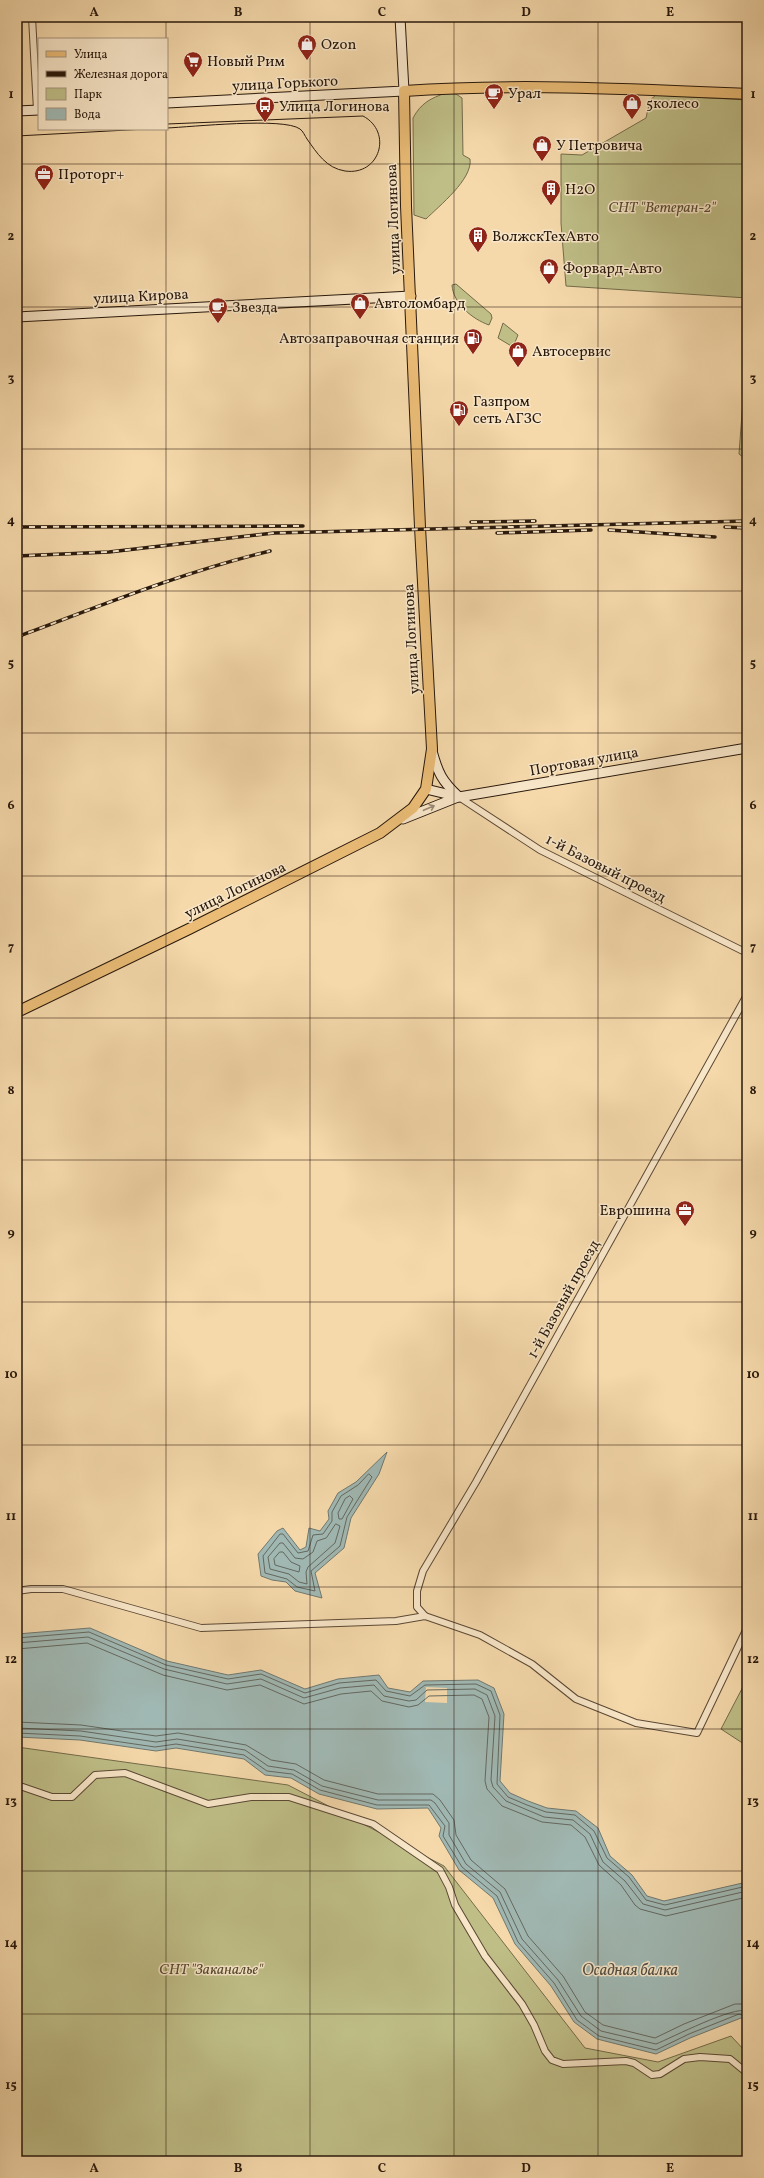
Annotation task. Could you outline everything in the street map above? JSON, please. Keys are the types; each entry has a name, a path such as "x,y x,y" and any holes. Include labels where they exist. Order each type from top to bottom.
{"main road":[{"path":"404,91 459,87 526,87 644,89 747,94"},
{"name":"улица Логинова","path":"17,1012 333,858 380,833 413,808 426,789 432,749 420,527 406,199 404,91"}],"street":[{"path":"17,111 38,110 32,17"},
{"name":"улица Логинова","path":"400,17 404,91"},
{"name":"улица Горького","path":"168,103 404,91"},
{"name":"улица Кирова","path":"17,317 411,296"},
{"name":"Портовая улица","path":"426,789 459,797 747,748"},
{"path":"432,749 438,772 446,785 459,797"},
{"path":"399,820 445,801 459,797"},
{"name":"1-й Базовый проезд","path":"459,797 540,850 747,953"},
{"name":"1-й Базовый проезд","path":"425,1616 417,1607 417,1591 423,1571 476,1482 747,995"},
{"path":"17,1591 63,1588 201,1628 396,1621 425,1616 480,1635 532,1664 576,1699 636,1724 697,1733 747,1628"},
{"path":"17,1785 52,1797 72,1797 95,1775 125,1773 208,1804 251,1797 289,1797 373,1824 440,1870 449,1886 455,1905 485,1956 522,2004 534,2025 545,2051 552,2060 563,2064 626,2061 634,2063 652,2075 660,2074 684,2059 718,2057 730,2059 747,2073"}],"green space":[{"path":"446,93 456,94 462,98 463,155 470,159 470,167 454,192 426,219 414,215 413,118 419,108 436,97"},
{"name":"СНТ \"Ветеран-2\"","path":"656,95 747,100 747,298 566,286 561,223 561,154 582,155 646,118 650,100"},
{"path":"456,284 491,314 492,318 489,325 476,319 464,310 453,292 452,285"},
{"path":"503,323 518,335 513,347 498,338"},
{"path":"747,346 747,460 739,454"},
{"path":"747,1679 747,1746 721,1729"},
{"name":"СНТ \"Заканалье\"","path":"17,1747 288,1785 444,1866 585,2048 658,2062 731,2036 747,2053 747,2161 17,2161"}],"water":[{"path":"387,1452 379,1474 351,1518 344,1548 315,1573 322,1598 295,1591 286,1582 272,1580 261,1576 258,1554 277,1531 283,1528 300,1550 306,1547 309,1528 320,1531 329,1519 328,1511 338,1493 356,1482"},
{"name":"Осадная балка","path":"90,1628 167,1661 228,1675 261,1670 305,1689 338,1679 379,1675 388,1688 410,1692 423,1681 478,1680 494,1688 504,1714 500,1781 510,1793 547,1808 576,1811 598,1828 610,1856 632,1875 647,1896 664,1901 747,1882 747,2021 741,2018 690,2038 656,2054 597,2039 574,2022 551,1986 515,1944 493,1898 459,1870 439,1836 441,1828 428,1808 377,1809 319,1794 291,1778 265,1775 244,1759 176,1748 156,1751 80,1740 17,1737 17,1634"}],"pier":[{"path":"426,1687 447,1688 447,1703 425,1702"}],"tram line":[{"path":"168,124 363,116 372,123 378,132 380,142 374,160 367,167 357,171 345,171 332,167 327,163 318,154 303,132 291,125 257,123 168,128"},
{"path":"17,136 128,130"}],"railway":[{"path":"471,522 535,521"},
{"path":"17,556 109,552 274,533 747,521"},
{"path":"17,527 303,526"},
{"path":"725,527 747,528"},
{"path":"497,533 591,530"},
{"path":"609,530 715,537"},
{"path":"17,637 174,579 238,559 270,551"}],"place":[{"name":"Ozon","path":"307,61"},
{"name":"Новый Рим","path":"193,78"},
{"name":"Урал","path":"494,110"},
{"name":"5колесо","path":"632,120"},
{"name":"Улица Логинова","path":"265,123"},
{"name":"У Петровича","path":"542,162"},
{"name":"Проторг+","path":"44,191"},
{"name":"H2O","path":"551,206"},
{"name":"ВолжскТехАвто","path":"478,253"},
{"name":"Форвард-Авто","path":"549,285"},
{"name":"Автоломбард","path":"360,320"},
{"name":"Звезда","path":"218,324"},
{"name":"Автозаправочная станция","path":"473,355"},
{"name":"Автосервис","path":"518,368"},
{"name":"Газпром сеть АГЗС","path":"459,427"},
{"name":"Еврошина","path":"685,1227"}]}
